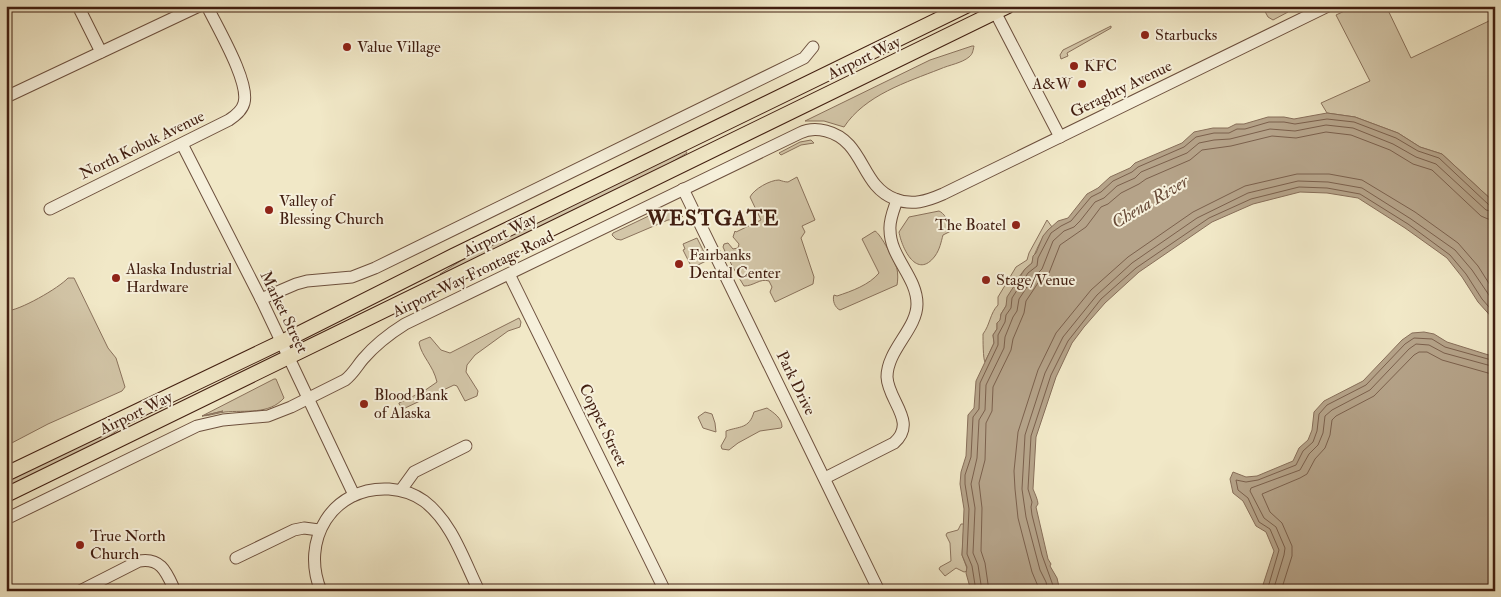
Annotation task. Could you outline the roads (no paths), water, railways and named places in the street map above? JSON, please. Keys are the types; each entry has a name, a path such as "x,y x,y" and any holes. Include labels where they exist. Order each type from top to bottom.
{"main road":[{"name":"Airport Way","path":"6,474 282,342 966,6"},
{"name":"Airport Way","path":"6,495 289,358 994,9 1008,6"}],"street":[{"path":"78,6 101,52"},
{"path":"6,97 199,6"},
{"name":"North Kobuk Avenue","path":"50,209 236,116 244,104 243,83 207,6"},
{"name":"Geraghty Avenue","path":"897,200 914,203 928,200 1328,6"},
{"path":"994,9 1060,137"},
{"path":"260,299 307,281 352,276 375,268 483,217 804,58 813,47"},
{"name":"Airport Way Frontage Road","path":"6,519 196,426 222,420 268,416 308,398 352,374 363,359 390,333 405,324 792,136 810,130 827,131 838,135 850,144 877,188 897,200"},
{"name":"Market Street","path":"182,144 282,342 354,495"},
{"name":"Park Drive","path":"683,190 880,591"},
{"path":"825,478 894,443 902,433 903,418 890,392 887,376 897,347 916,312 917,296 890,236 890,226 897,200"},
{"name":"Coppet Street","path":"509,274 665,591"},
{"path":"401,490 414,472 466,446"},
{"path":"321,591 314,563 314,551 319,530 336,508 354,495 374,489 401,490 419,497 437,513 447,527 479,591"},
{"path":"236,558 294,530 304,528 319,530"},
{"path":"80,591 146,560 154,561 164,570 175,591"}],"water":[{"name":"Chena River","path":"1327,113 1355,117 1398,133 1420,147 1442,154 1495,203 1495,321 1478,302 1447,258 1358,198 1327,193 1300,192 1253,204 1212,222 1139,272 1105,303 1072,343 1056,377 1036,437 1033,489 1038,501 1036,507 1048,559 1057,578 1060,591 971,591 966,573 967,567 962,555 964,509 960,484 961,472 966,456 968,415 974,408 976,381 994,343 993,335 1006,306 1007,297 1025,269 1032,263 1033,256 1043,236 1058,221 1068,218 1087,194 1098,188 1110,177 1130,168 1135,163 1182,143 1194,132 1213,128 1228,128 1236,124 1244,124 1268,117 1294,119"},
{"path":"1424,332 1434,334 1447,342 1495,357 1495,591 1261,591 1274,551 1266,532 1256,526 1243,501 1233,493 1230,479 1233,472 1246,477 1257,476 1293,461 1299,448 1308,440 1312,430 1314,412 1324,401 1363,381 1402,340 1412,333"}],"place":[{"name":"Starbucks","path":"1145,35"},
{"name":"Value Village","path":"347,47"},
{"name":"KFC","path":"1074,66"},
{"name":"A&W","path":"1082,84"},
{"name":"Valley of Blessing Church","path":"269,210"},
{"name":"The Boatel","path":"1016,225"},
{"name":"Fairbanks Dental Center","path":"679,264"},
{"name":"Alaska Industrial Hardware","path":"116,278"},
{"name":"Stage/Venue","path":"986,280"},
{"name":"Blood Bank of Alaska","path":"364,404"},
{"name":"True North Church","path":"80,545"}],"district":[{"name":"WESTGATE","path":"713,218"}]}
